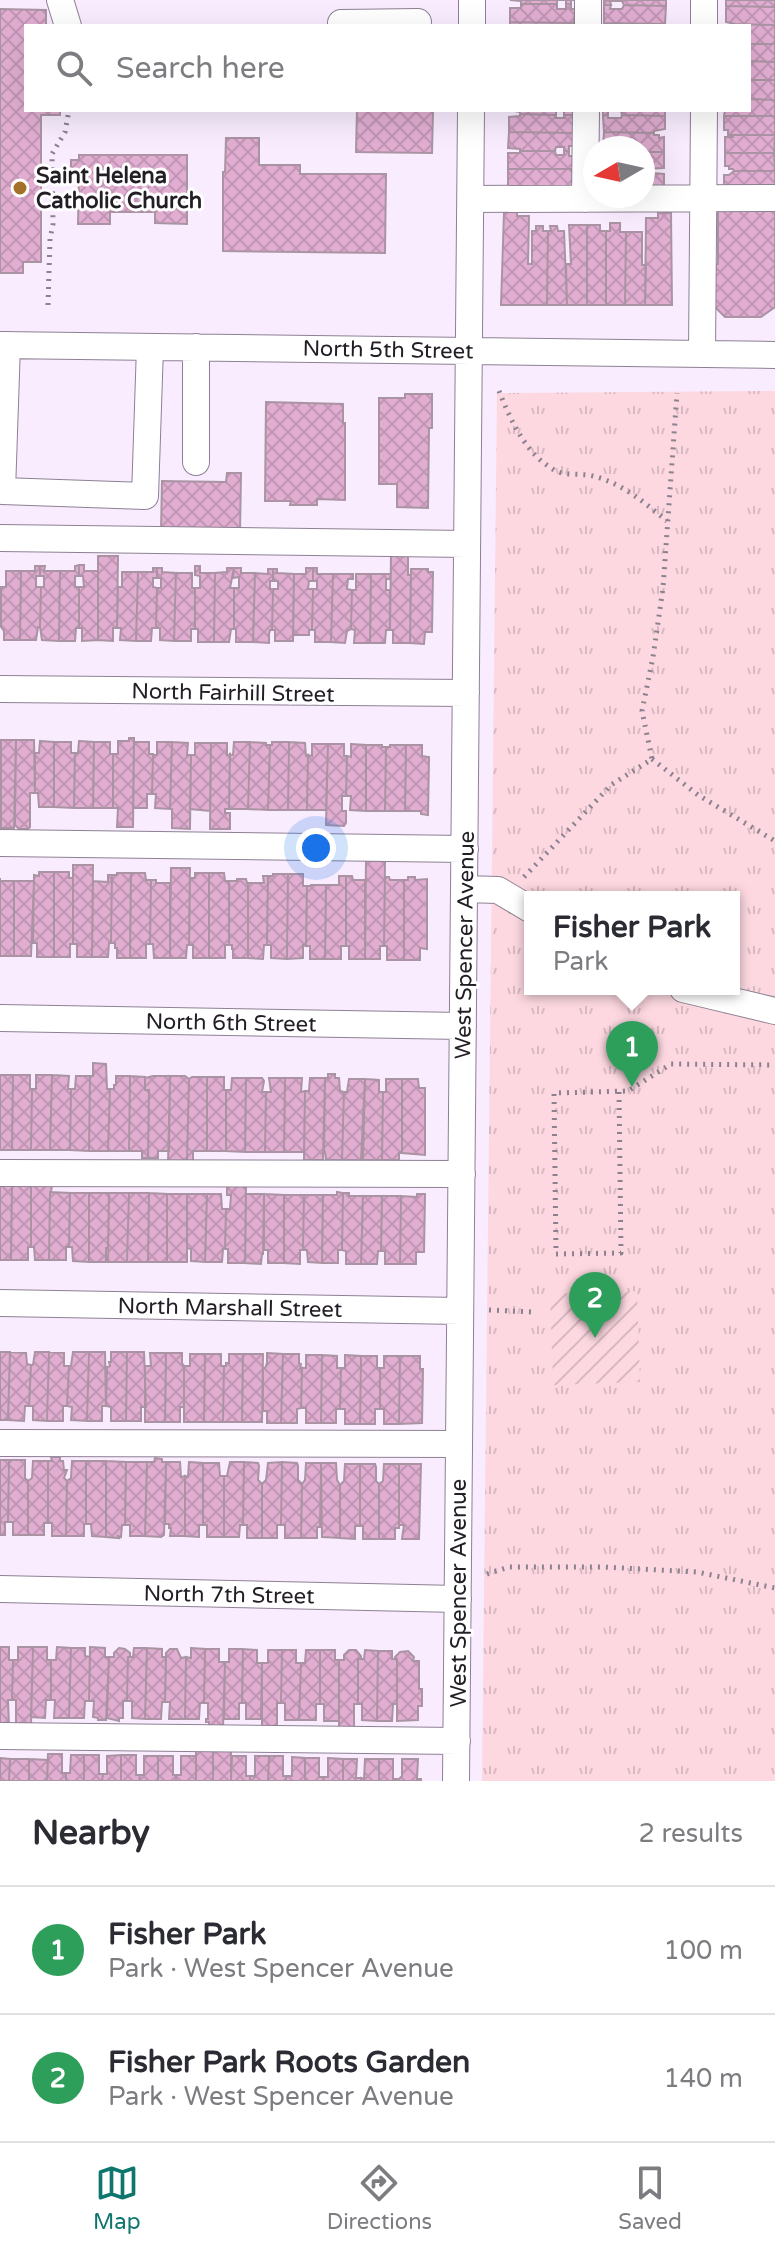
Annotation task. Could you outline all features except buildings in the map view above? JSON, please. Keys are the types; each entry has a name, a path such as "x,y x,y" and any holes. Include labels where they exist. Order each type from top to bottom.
{"street":[{"path":"60,0 67,24"},
{"path":"472,0 472,24"},
{"path":"588,0 588,24"},
{"path":"704,0 704,24"},
{"path":"341,16 418,22"},
{"name":"West Spencer Avenue","path":"456,1781 471,112"},
{"path":"586,112 586,136"},
{"path":"702,354 704,112"},
{"path":"655,198 775,198"},
{"path":"471,199 583,199"},
{"path":"3,345 2,491 145,496 150,347"},
{"name":"North 5th Street","path":"3,345 775,355"},
{"path":"196,347 196,462"},
{"path":"0,538 467,544"},
{"name":"North Fairhill Street","path":"0,689 466,693"},
{"path":"0,843 465,849"},
{"path":"465,889 498,890 524,905"},
{"path":"708,995 775,1011"},
{"name":"North 6th Street","path":"0,1018 463,1026"},
{"path":"0,1173 462,1174"},
{"name":"North Marshall Street","path":"0,1303 460,1311"},
{"path":"0,1443 459,1444"},
{"name":"North 7th Street","path":"0,1589 458,1599"},
{"path":"0,1736 457,1741"}],"path":[{"path":"48,305 53,224 52,154 65,132 69,112"},
{"path":"499,391 512,421 534,455 558,472 593,476 635,494 668,522"},
{"path":"677,393 663,588 642,711 652,759 698,795 775,841"},
{"path":"507,895 611,785 652,759"},
{"path":"619,1092 621,1253 556,1254 554,1093 628,1091 671,1064 775,1065"},
{"path":"489,1310 532,1312"},
{"path":"487,1574 509,1567 603,1567 697,1572 775,1588"}],"green space":[{"path":"775,391 775,1781 482,1781 497,393"},
{"path":"637,1291 640,1382 553,1385 550,1294"}],"place":[{"name":"Saint Helena Catholic Church","path":"20,188"},
{"name":"Fisher Park","path":"632,1087"},
{"name":"Fisher Park Roots Garden","path":"595,1338"}]}
